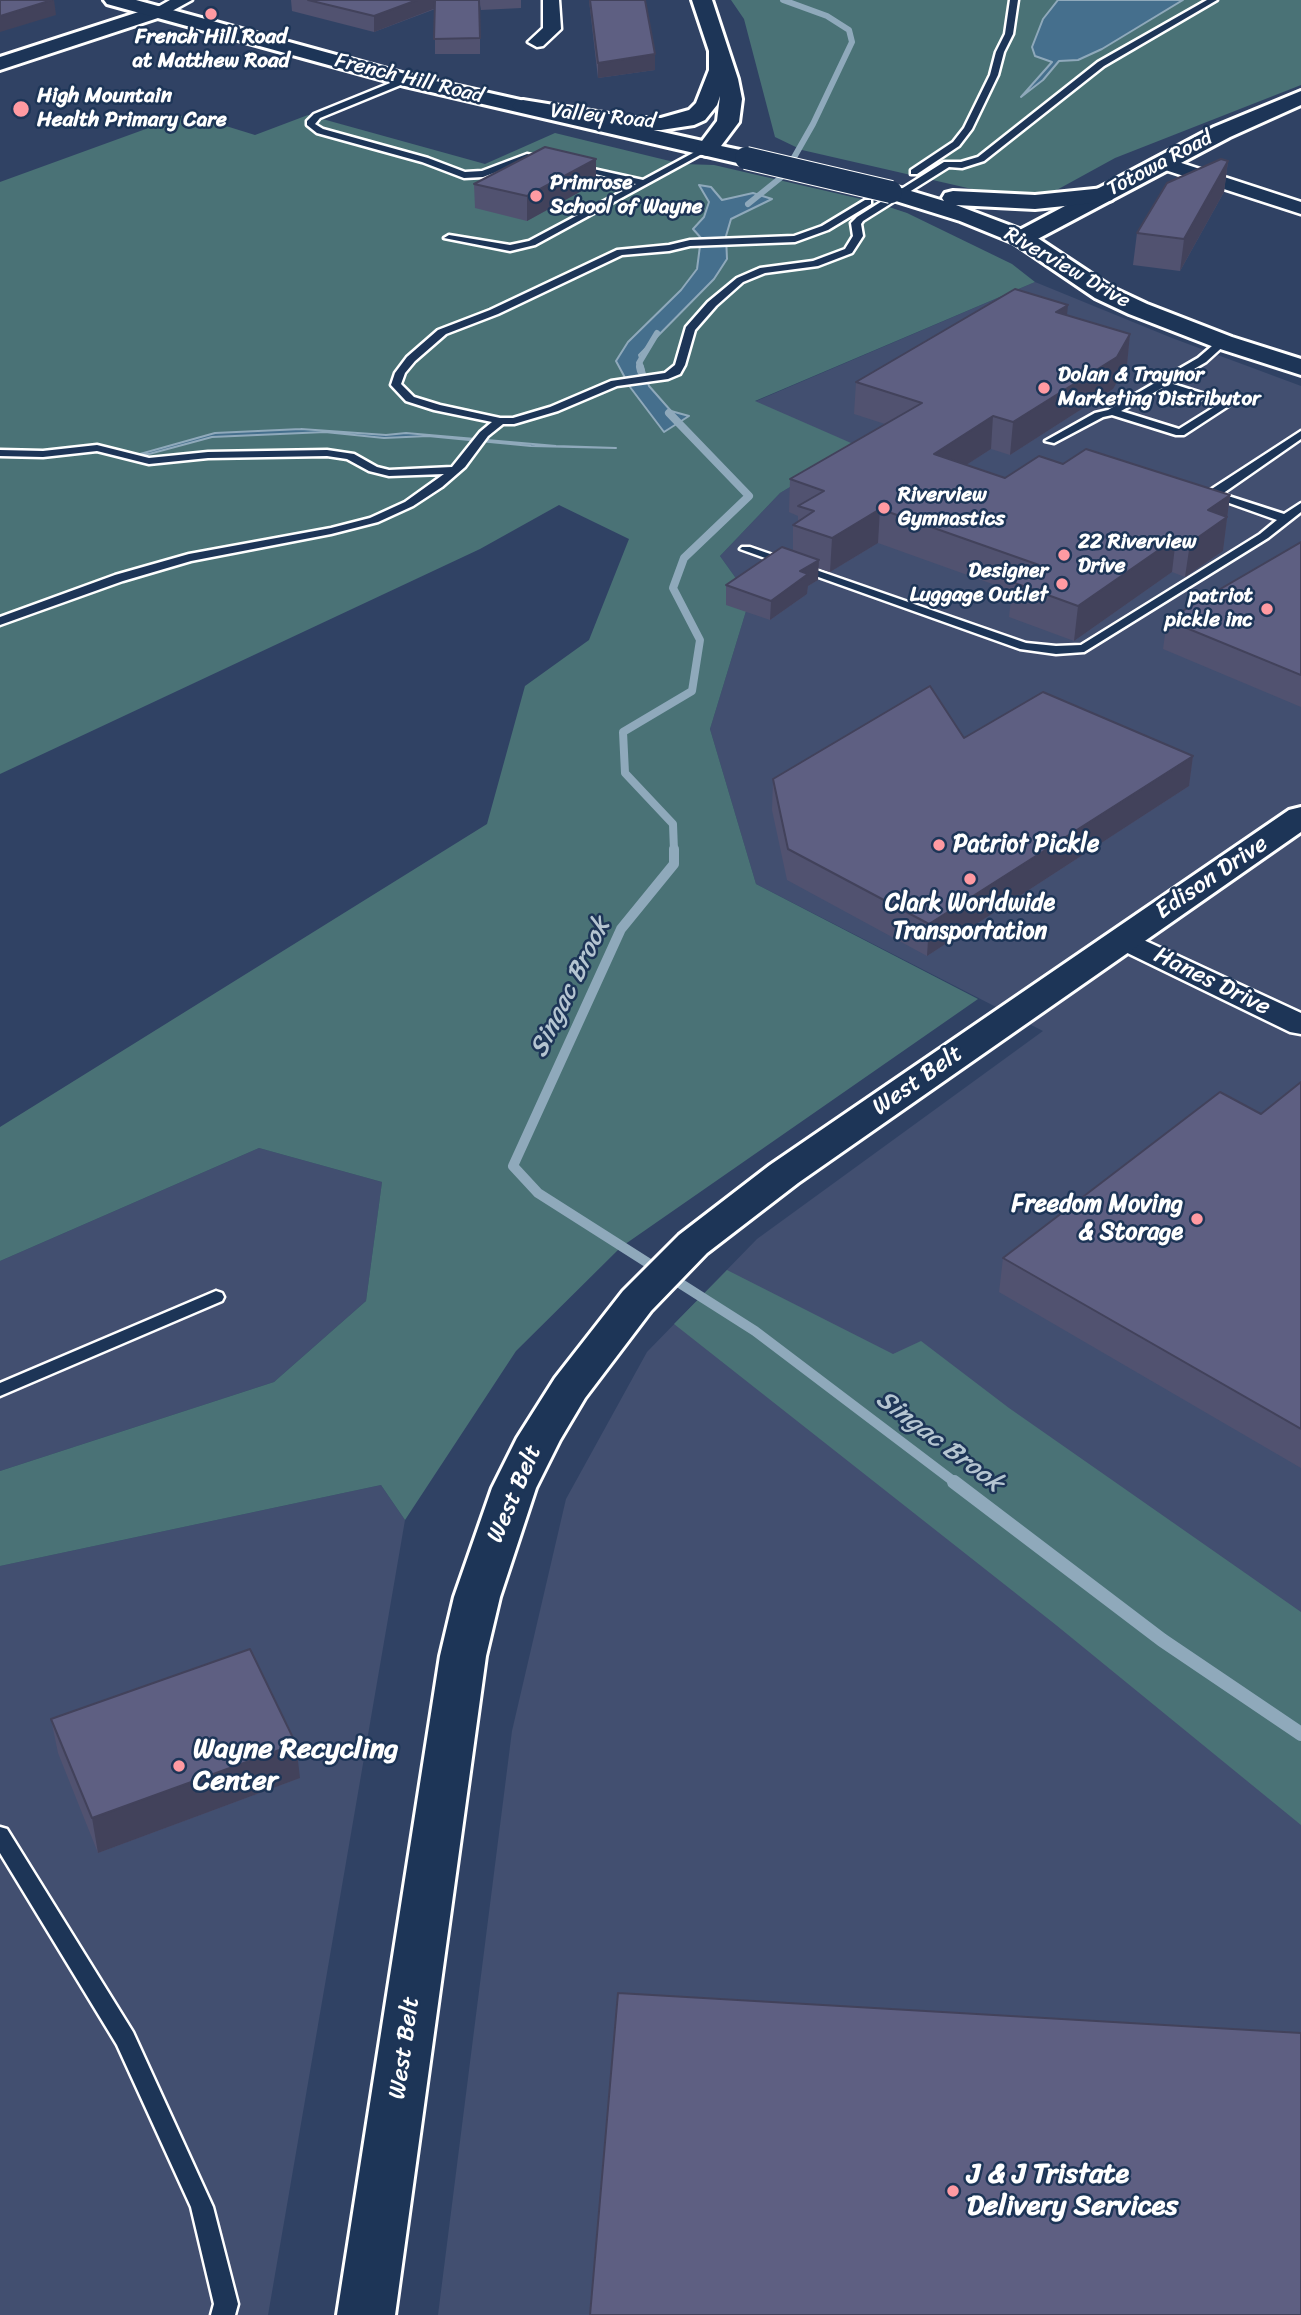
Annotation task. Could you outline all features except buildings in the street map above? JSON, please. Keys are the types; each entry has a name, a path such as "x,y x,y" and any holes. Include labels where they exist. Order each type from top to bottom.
{"main road":[{"name":"French Hill Road","path":"114,0 405,80 707,149"},
{"name":"Valley Road","path":"702,0 727,79 730,113 722,132 707,149"},
{"path":"0,64 157,12"},
{"name":"Valley Road","path":"523,106 634,124 686,120 697,115 706,106 719,70 718,52"},
{"name":"Totowa Road","path":"1022,238 1222,132 1301,97"},
{"name":"Riverview Drive","path":"707,149 896,193 968,216 1022,238 1104,293 1223,342 1301,367"},
{"path":"896,193 1035,202 1104,195"},
{"name":"Edison Drive","path":"1122,939 1301,817"},
{"name":"West Belt","path":"366,2315 463,1656 477,1597 514,1488 539,1438 603,1342 637,1301 693,1244 784,1174 1122,939"}],"street":[{"path":"157,12 184,0"},
{"path":"537,42 552,29 551,0"},
{"path":"1163,163 1301,208"},
{"name":"Hanes Drive","path":"1122,939 1301,1025"}],"lane":[{"path":"914,172 956,144 968,129 994,75 1000,52 1009,34 1014,0"},
{"path":"934,160 962,165 981,159 1101,64 1213,0"},
{"path":"405,80 317,116 311,121 311,125 320,131 434,163 464,175 483,174 527,157 551,160"},
{"path":"449,238 510,248 522,246 707,149"},
{"path":"565,164 644,183"},
{"path":"856,223 896,193 947,164"},
{"path":"741,242 766,255 754,272 720,296 690,329 676,372 652,380 615,383 532,417 500,421 410,399 396,385 411,359 427,343 452,327 494,312 620,252 669,248 690,243 795,239 844,218 868,202"},
{"path":"844,218 856,223"},
{"path":"754,272 815,264 838,256 855,244 858,236 856,223"},
{"path":"1050,441 1099,415 1112,412 1161,384 1202,360 1223,342"},
{"path":"1112,412 1180,433 1228,403 1161,384"},
{"path":"0,621 160,565 374,520 424,496 455,470 484,434 500,421"},
{"path":"1213,495 1301,434"},
{"path":"0,453 43,454 97,448 149,461 208,454 327,453 350,456 380,472 407,474 455,470"},
{"path":"1199,490 1284,518"},
{"path":"746,549 1024,646 1056,650 1084,648 1264,536 1301,506"},
{"path":"0,1390 216,1297"},
{"path":"0,1835 125,2039 202,2207 226,2304 223,2315"}],"shaded area":[{"path":"1058,0 1183,0 1102,49 1078,60 1059,61 1043,80 1021,97 1052,62 1035,56 1032,47 1043,19"},
{"path":"699,185 711,187 722,200 753,193 772,199 731,219 726,236 727,259 714,279 639,355 649,386 671,411 689,416 664,432 630,387 616,361 628,342 681,290 697,269 701,238 693,229 704,217 709,202"},
{"path":"1035,282 1172,338 1301,386 1301,2315 438,2315 512,1731 566,1499 647,1352 757,1239 1043,1031 756,884 710,729 750,598 720,556 780,493 857,446 754,402"},
{"path":"301,429 386,435 406,433 556,446 616,448 531,446 428,436 384,438 325,432 212,437 140,454 215,433"},
{"path":"259,1148 382,1182 366,1301 274,1382 0,1471 0,1261"},
{"path":"381,1485 405,1520 268,2315 0,2315 0,1566"}],"green space":[{"path":"731,0 1301,0 1301,85 1115,158 1053,192 1012,195 985,192 802,150 775,137 744,19"},
{"path":"187,114 255,135 308,115 485,164 555,133 682,164 714,165 874,202 907,213 1012,264 1035,282 755,401 858,446 780,493 720,556 750,598 710,729 756,884 978,999 621,1247 516,1351 405,1520 381,1485 0,1566 0,1471 274,1382 366,1301 382,1182 259,1148 0,1261 0,1127 487,824 525,686 589,640 629,539 559,505 480,549 0,774 0,182"},
{"path":"727,1270 893,1354 921,1341 1009,1408 1301,1612 1301,1825 1056,1625 674,1324"}],"waterway":[{"name":"Singac Brook","path":"748,204 784,175 813,124 852,42 849,30 827,16 783,0"},
{"name":"Singac Brook","path":"640,368 639,363 657,333"},
{"name":"Singac Brook","path":"640,367 641,371"},
{"name":"Singac Brook","path":"669,413 749,496 684,558 673,588 700,640 692,691 623,732 625,773 673,824 674,851"},
{"name":"Singac Brook","path":"674,851 674,864 621,929 513,1166 538,1193 755,1331 957,1484"},
{"name":"Singac Brook","path":"954,1482 1162,1640 1301,1734"}],"place":[{"name":"French Hill Road at Matthew Road","path":"211,14"},
{"name":"High Mountain Health Primary Care","path":"21,109"},
{"name":"Primrose School of Wayne","path":"536,196"},
{"name":"Dolan & Traynor Marketing Distributor","path":"1044,388"},
{"name":"Riverview Gymnastics","path":"884,508"},
{"name":"22 Riverview Drive","path":"1064,555"},
{"name":"Designer Luggage Outlet","path":"1062,584"},
{"name":"patriot pickle inc","path":"1267,609"},
{"name":"Patriot Pickle","path":"939,845"},
{"name":"Clark Worldwide Transportation","path":"970,879"},
{"name":"Freedom Moving & Storage","path":"1197,1219"},
{"name":"Wayne Recycling Center","path":"179,1766"},
{"name":"J & J Tristate Delivery Services","path":"953,2191"}]}
